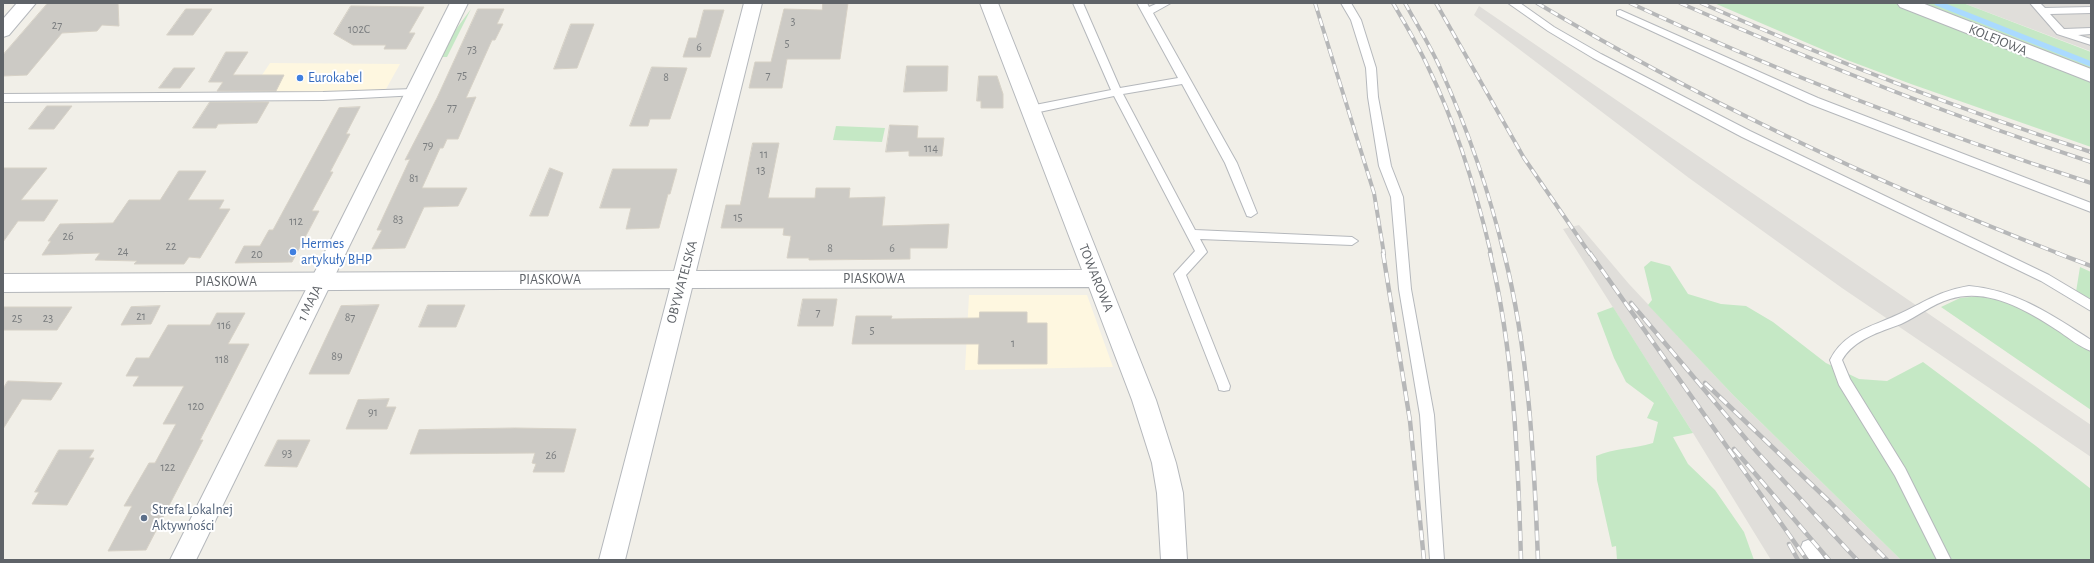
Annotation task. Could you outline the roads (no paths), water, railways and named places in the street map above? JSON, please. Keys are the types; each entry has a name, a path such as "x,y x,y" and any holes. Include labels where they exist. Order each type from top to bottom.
{"street":[{"path":"3,31 28,3"},
{"name":"1 MAJA","path":"183,560 459,3"},
{"name":"OBYWATELSKA","path":"612,560 752,3"},
{"name":"TOWAROWA","path":"989,3 1136,377 1164,463 1170,493 1174,560"},
{"name":"KOLEJOWA","path":"1906,3 2091,76"},
{"name":"PIASKOWA","path":"3,283 1096,278"}],"lane":[{"path":"1078,3 1117,92 1201,252 1180,274 1224,386"},
{"path":"1142,3 1231,163 1252,213"},
{"path":"1147,12 1166,3"},
{"path":"1346,3 1356,20 1371,68 1373,97 1385,166 1397,197 1405,289 1427,415 1437,560"},
{"path":"1513,3 1551,29 1597,56 1746,134 2045,278 2091,306"},
{"path":"2035,3 2060,32 2091,42"},
{"path":"2042,11 2091,10"},
{"path":"1620,13 1814,101 2091,208"},
{"path":"2060,32 2091,31"},
{"path":"1030,110 1072,100 1184,80"},
{"path":"3,98 315,96 414,93"},
{"path":"1191,234 1352,241"},
{"path":"1944,560 1900,472 1844,381 1836,360 1840,352 1869,330 1915,312 1945,296 1961,292 1986,293 2016,302 2053,322 2091,346"},
{"path":"1808,547 1818,560"}],"waterway":[{"path":"1937,3 2091,64"}],"railway":[{"path":"1315,3 1374,193 1384,254"},
{"path":"1393,3 1424,59 1457,135 1479,206 1491,254"},
{"path":"1405,3 1437,61 1460,115 1485,184 1504,254"},
{"path":"1436,3 1524,158 1590,254"},
{"path":"1537,3 1664,74 1793,139 1925,199 2060,254"},
{"path":"1630,3 1686,29 1858,100 1974,143 2091,183"},
{"path":"1680,3 1832,67 1935,107 2091,162"},
{"path":"1701,3 1797,44 1943,101 2091,152"},
{"path":"1383,253 1410,421 1424,560"},
{"path":"1490,253 1505,329 1510,367 1516,444 1521,560"},
{"path":"1504,253 1525,367 1535,483 1538,560"},
{"path":"1590,253 1807,560"},
{"path":"2057,253 2091,266"},
{"path":"1631,303 1757,452 1857,560"},
{"path":"1705,383 1830,502 1887,560"},
{"path":"1734,449 1829,560"},
{"path":"1789,544 1798,560"}],"place":[{"name":"Eurokabel","path":"300,78"},
{"name":"Hermes artykuły BHP","path":"293,252"},
{"name":"Strefa Lokalnej Aktywności","path":"144,518"}]}
